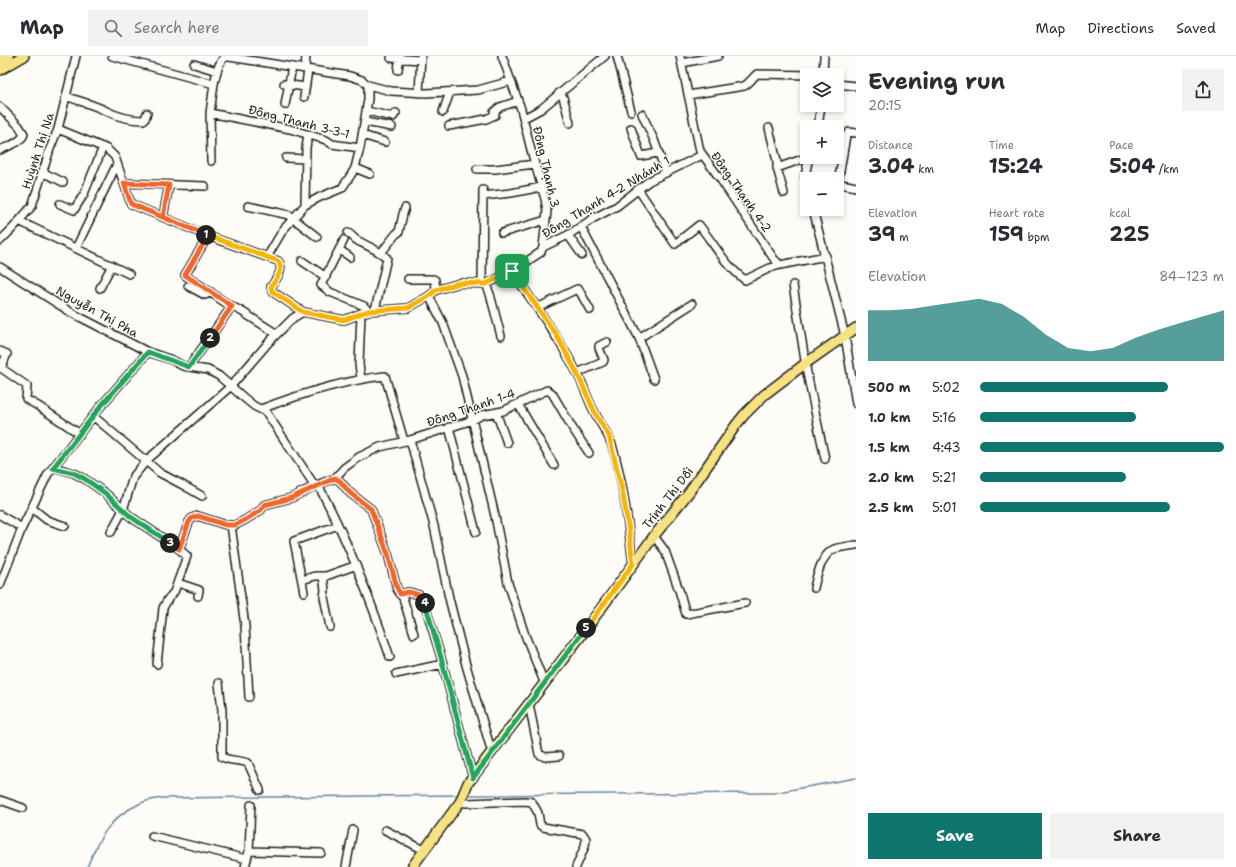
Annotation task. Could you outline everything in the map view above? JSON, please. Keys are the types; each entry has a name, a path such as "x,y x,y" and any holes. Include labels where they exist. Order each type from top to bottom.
{"main road":[{"path":"0,61 9,56"},
{"path":"0,70 24,56"},
{"name":"Trịnh Thị Dối","path":"412,867 461,801 467,786 654,536 689,492 736,425 751,407 764,395 856,328"}],"street":[{"name":"Huỳnh Thị Na","path":"1,237 19,221 32,206 42,172 58,129 76,56"},
{"path":"112,56 214,84"},
{"path":"304,97 307,69 306,56"},
{"name":"Đông Thạnh 3","path":"502,56 524,118 542,187 547,211 544,247"},
{"path":"524,118 541,109 604,56"},
{"path":"617,56 631,111"},
{"path":"681,60 718,56"},
{"path":"823,68 824,56"},
{"path":"398,70 400,57"},
{"path":"211,160 210,113 217,71 223,58 263,59 292,67 350,76 362,80 368,85 391,92 419,93 478,90 511,81"},
{"path":"391,58 421,58 419,93"},
{"name":"Đông Thạnh 4-2","path":"681,60 697,142 702,155 780,266"},
{"path":"194,64 217,71"},
{"path":"285,105 286,85 292,67"},
{"path":"688,95 744,86 749,84 752,78 757,74 800,75"},
{"path":"286,85 305,87"},
{"path":"268,257 283,230 305,205 342,188 355,168 365,122 368,85"},
{"path":"844,85 856,86"},
{"path":"443,112 450,92"},
{"path":"559,93 563,97 570,123"},
{"path":"66,96 104,110 113,115 125,118 143,120 145,119 147,113"},
{"path":"449,126 486,119 495,115 494,112 500,107 518,101"},
{"path":"0,107 19,126 24,134 23,138 0,150"},
{"path":"366,111 393,117 396,113"},
{"name":"Đông Thạnh 3-3-1","path":"210,113 290,129 326,140 332,144 360,148"},
{"path":"642,114 666,173"},
{"path":"365,122 392,127"},
{"path":"631,128 641,156 658,152"},
{"path":"769,128 784,193"},
{"path":"58,129 103,147 114,157 131,204 208,236 278,261 281,264 281,269 271,287 273,292 303,312 344,320 368,311 398,310 408,308 429,296 436,290 460,283 484,284 512,271 541,252 544,247"},
{"path":"839,172 846,136 850,132 856,133"},
{"path":"305,205 308,134"},
{"path":"362,135 385,142"},
{"path":"60,204 74,210 84,194 103,147"},
{"name":"Đông Thạnh 4-2 Nhánh 1","path":"544,247 617,206 649,181 702,155"},
{"path":"286,158 306,160"},
{"path":"777,168 800,160"},
{"path":"76,248 117,164"},
{"path":"477,169 495,169 535,164"},
{"path":"355,168 370,174"},
{"path":"42,172 63,182"},
{"path":"124,183 205,186"},
{"path":"844,184 856,187"},
{"path":"163,217 169,185"},
{"path":"501,336 490,294 484,284 483,193 511,193 542,187"},
{"path":"638,189 675,244 699,225 735,273 745,280 770,268 826,256"},
{"path":"248,206 289,215 317,237"},
{"path":"381,253 399,232 406,208"},
{"path":"815,216 845,336 856,404"},
{"path":"502,233 546,220"},
{"path":"19,221 129,274"},
{"path":"581,227 639,338 654,379"},
{"path":"348,233 353,236 356,241 381,253 387,258 368,311 359,364 361,379"},
{"path":"568,234 582,255"},
{"path":"208,236 185,275 277,334"},
{"path":"344,240 322,285 330,292 359,303 368,311"},
{"path":"340,250 350,257"},
{"path":"302,261 326,277"},
{"path":"100,288 112,265"},
{"name":"Nguyễn Thị Pha","path":"0,267 72,313 148,352 189,367 208,370 219,376 243,397 266,412 316,486 338,525 370,598 390,657"},
{"path":"512,271 557,336 577,373 596,415 609,436 626,511 633,564"},
{"path":"408,279 433,279 435,280 436,290"},
{"path":"793,285 806,363 825,459"},
{"path":"188,286 205,295 211,292"},
{"path":"537,308 577,288 590,310"},
{"path":"429,296 442,323 462,376 495,516 508,583 525,635 544,682"},
{"path":"639,338 692,304"},
{"path":"189,367 232,306"},
{"path":"111,532 123,510 133,477 146,461 231,386 277,334 293,318 303,312"},
{"path":"577,373 603,362 604,360 599,346 607,342"},
{"path":"0,351 7,354 1,368 27,386 26,399 80,434"},
{"path":"0,585 22,528 48,474 93,416 148,352"},
{"path":"261,409 289,398 361,379 385,376 434,526 449,598 466,665 492,753"},
{"name":"Đông Thạnh 1-4","path":"335,478 344,468 359,457 380,447 407,441 482,416 503,411 547,390 552,393 589,453"},
{"path":"518,404 554,465"},
{"path":"496,412 507,443"},
{"path":"93,416 160,473 202,496"},
{"path":"449,427 476,532"},
{"path":"53,468 74,473 85,479 105,493 131,517 187,556 174,592 163,608 157,664"},
{"path":"179,549 189,522 192,518 198,516 226,525 231,525 245,520 261,510 264,505 291,498 335,478 340,481 350,493 371,509 388,554 397,588 403,598 414,634"},
{"path":"32,508 47,520 65,526"},
{"path":"0,515 22,528"},
{"path":"231,525 245,626 249,697"},
{"path":"304,592 294,541 338,525"},
{"path":"654,536 665,551 686,614 745,603"},
{"path":"814,588 817,573 829,552 840,548 856,546"},
{"path":"302,580 315,576 323,576 356,566"},
{"path":"323,576 325,590 324,597 330,627"},
{"path":"178,583 200,590 198,596"},
{"path":"400,594 409,592 419,595 424,602 443,664 473,778"},
{"path":"396,674 443,664"},
{"path":"219,683 223,728 222,757 224,759 235,759 248,763 260,790"},
{"path":"529,704 539,754 545,757 559,756"},
{"path":"0,800 23,808"},
{"path":"461,801 466,803 532,802 538,813 540,825 543,827 582,834 586,839 585,846 576,867"},
{"path":"245,867 249,850 251,805"},
{"path":"346,867 353,830"},
{"path":"385,830 424,850"},
{"path":"152,836 247,859"},
{"path":"249,850 322,854"}],"waterway":[{"path":"467,795 773,793 856,778"},
{"path":"87,867 101,838 113,822 129,810 151,800 163,798 460,795"}],"route":[{"path":"512,271 486,284 460,283 436,290 429,296 408,308 398,310 368,311 344,320 303,312 273,292 271,287 281,269 281,264 278,261 208,236 131,204 124,183 169,185 163,217 208,236 185,275 232,306 189,367 148,352 101,406 53,468 74,473 85,479 105,493 131,517 179,549 189,522 192,518 198,516 226,525 235,525 261,510 264,505 291,498 314,486 335,478 340,481 350,493 371,509 388,554 400,594 409,592 419,595 424,602 431,621 473,778 544,682 583,633 633,564 622,490 609,436 596,415 577,373 557,336 512,271"}]}
